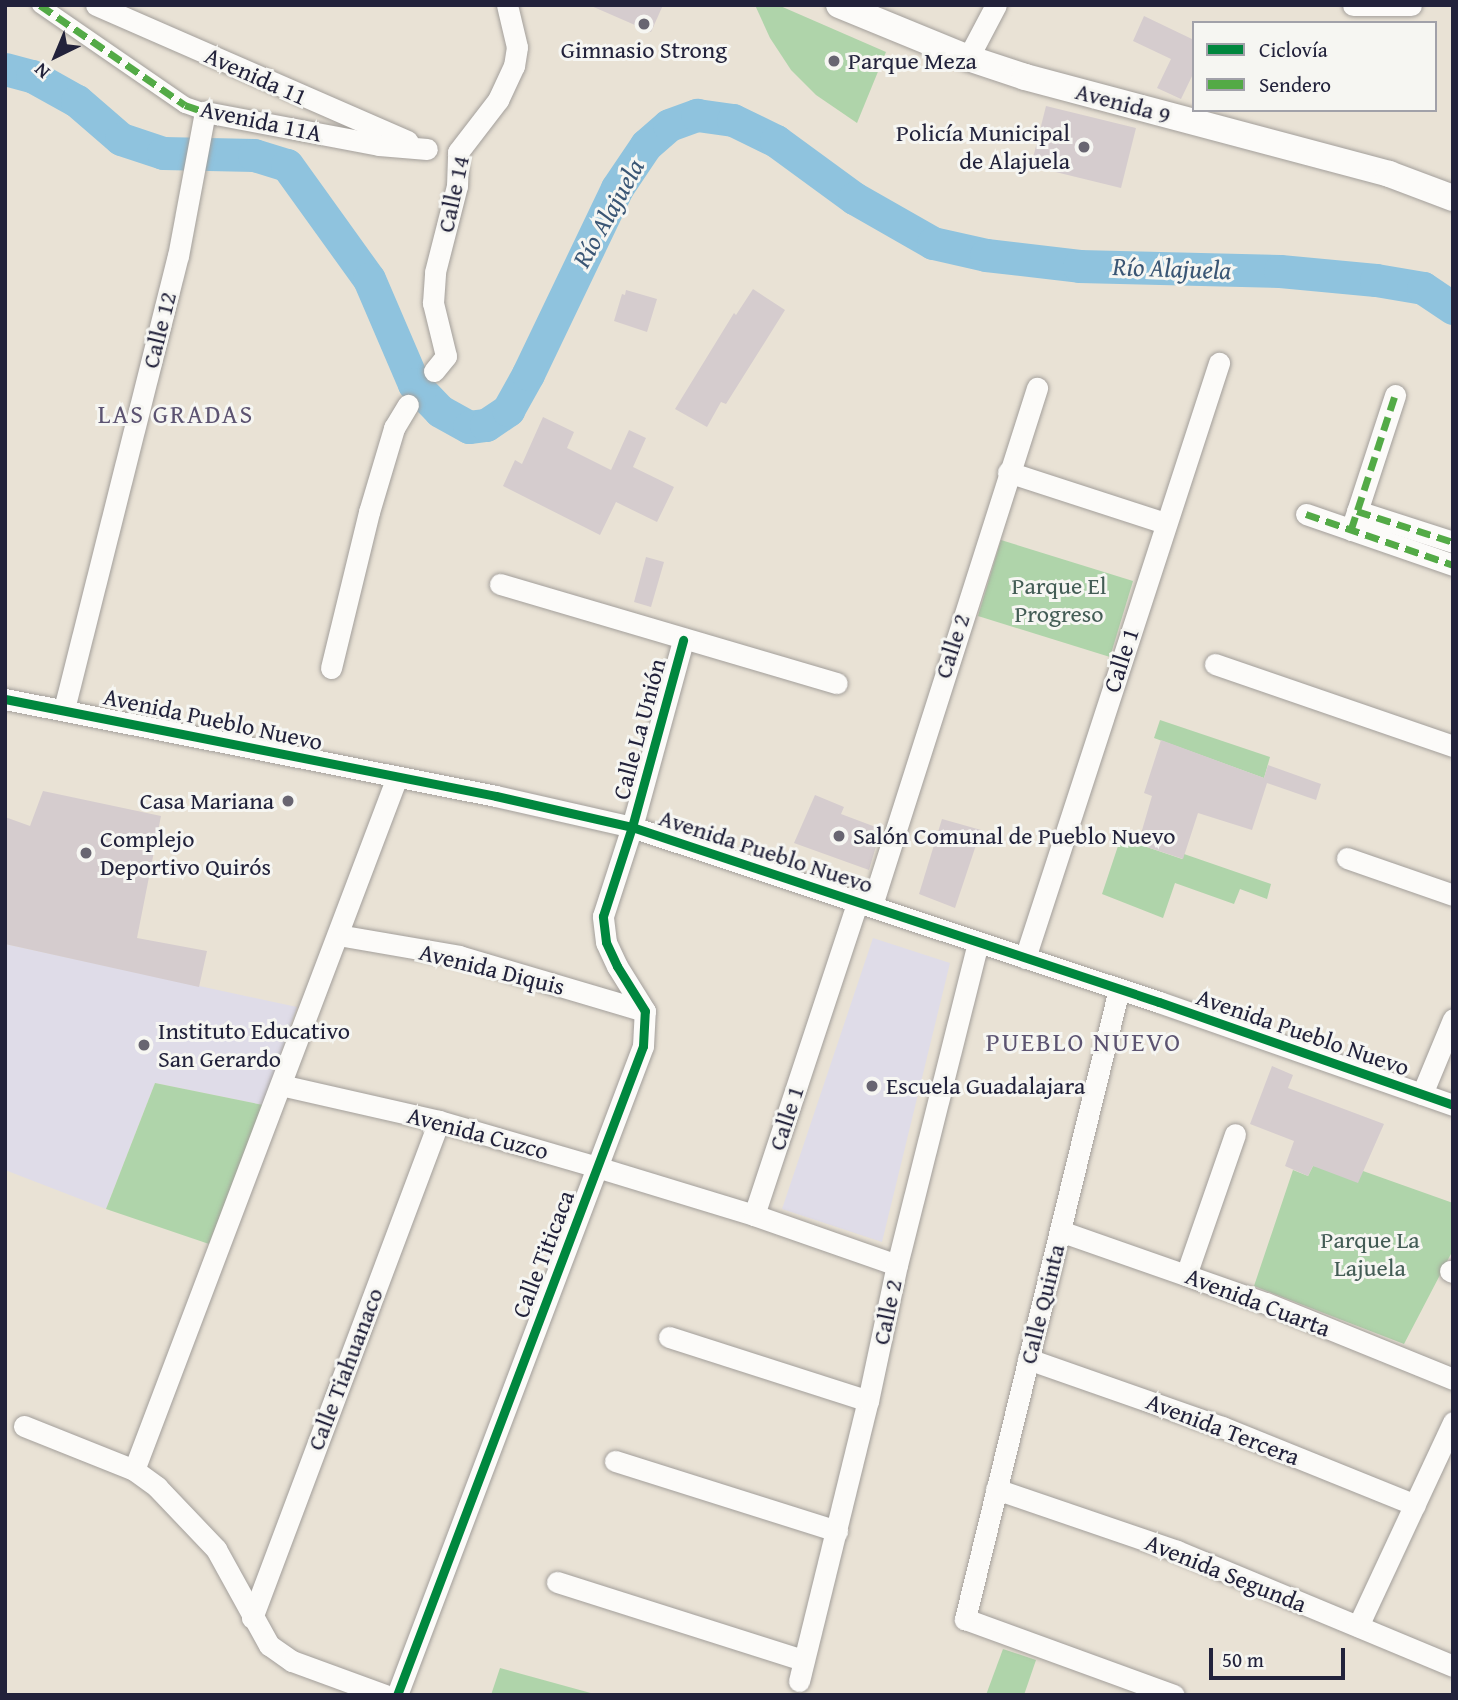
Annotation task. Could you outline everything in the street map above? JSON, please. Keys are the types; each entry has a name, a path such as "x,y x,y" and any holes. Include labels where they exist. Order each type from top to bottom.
{"street":[{"name":"Avenida 11A","path":"40,5 164,91 205,112 379,145 427,149"},
{"name":"Avenida 11","path":"96,5 427,149 458,152"},
{"name":"Calle 14","path":"440,363 432,303 435,272 457,186 458,152 498,100 514,66 517,47 506,5"},
{"name":"Avenida 9","path":"839,5 968,58 1025,77 1389,174 1453,198"},
{"path":"968,58 996,5"},
{"path":"1353,5 1411,5"},
{"name":"Calle 12","path":"64,709 178,256 205,112"},
{"name":"Calle 1","path":"1025,958 1219,363"},
{"name":"Calle 2","path":"865,903 1037,388"},
{"path":"1354,520 1395,395"},
{"path":"331,668 369,512 394,428 408,405"},
{"path":"1008,472 1165,523"},
{"path":"1306,514 1354,520 1453,542"},
{"path":"1354,520 1453,565"},
{"path":"499,584 682,640 836,683"},
{"name":"Calle La Unión","path":"632,827 682,640"},
{"path":"1215,664 1453,746"},
{"name":"Avenida Pueblo Nuevo","path":"5,699 632,827 1119,989 1453,1105"},
{"path":"134,1470 397,778"},
{"path":"632,827 603,916 606,942 617,966 645,1011"},
{"path":"1347,858 1453,895"},
{"name":"Calle 1","path":"754,1215 865,903"},
{"name":"Avenida Diquis","path":"338,935 459,956 645,1011"},
{"name":"Calle 2","path":"557,1582 801,1671 868,1401 897,1265 978,943"},
{"name":"Calle Quinta","path":"1119,989 965,1619 1174,1695"},
{"name":"Calle Titicaca","path":"397,1695 643,1046 645,1011"},
{"path":"1422,1094 1453,1019"},
{"name":"Avenida Cuzco","path":"281,1085 439,1121 597,1167 754,1215 897,1265"},
{"name":"Calle Tiahuanaco","path":"252,1618 439,1121"},
{"path":"1186,1275 1235,1134"},
{"name":"Avenida Cuarta","path":"1060,1231 1266,1303 1453,1379"},
{"path":"669,1337 868,1401"},
{"name":"Avenida Tercera","path":"1028,1359 1222,1427 1415,1505"},
{"path":"1358,1626 1453,1422"},
{"path":"23,1426 134,1470 180,1508 216,1549 234,1577 260,1633 280,1654 312,1669 385,1695"},
{"path":"615,1461 837,1531"},
{"name":"Avenida Segunda","path":"996,1489 1177,1551 1453,1666"}],"shaded area":[{"name":"Escuela Guadalajara","path":"873,938 950,963 882,1242 782,1209"},
{"name":"Instituto Educativo San Gerardo","path":"5,944 297,1007 263,1105 155,1083 106,1209 5,1170"}],"green space":[{"name":"Parque Meza","path":"755,5 778,5 886,52 857,123 816,95 791,70 770,38"},
{"name":"Parque El Progreso","path":"1001,540 1133,581 1110,657 978,616"},
{"path":"1160,720 1270,757 1264,778 1154,738"},
{"path":"1124,828 1141,834 1138,844 1182,859 1184,854 1271,884 1267,899 1240,889 1234,904 1175,883 1163,918 1102,894"},
{"path":"155,1083 263,1105 209,1244 106,1209"},
{"name":"Parque La Lajuela","path":"1313,1166 1363,1171 1453,1203 1453,1250 1404,1344 1254,1286 1293,1170 1308,1176"},
{"path":"1003,1649 1036,1660 1024,1695 986,1695"},
{"path":"500,1668 598,1695 491,1695"}],"building":[{"name":"Gimnasio Strong","path":"589,5 663,5 651,32"},
{"path":"1144,16 1192,39 1192,76 1181,99 1157,88 1171,59 1133,41"},
{"name":"Policía Municipal de Alajuela","path":"1046,106 1136,128 1121,188 1031,166"},
{"path":"753,289 785,310 726,404 721,402 707,427 675,409 734,313 736,315"},
{"path":"626,290 657,299 647,332 614,321 622,294 625,295"},
{"path":"543,417 574,432 567,448 611,470 629,430 646,438 633,467 674,487 657,522 616,502 600,535 503,486 515,460 522,464"},
{"path":"646,557 664,562 651,607 634,602"},
{"path":"1161,740 1264,778 1268,765 1321,784 1316,800 1267,783 1252,830 1198,813 1183,859 1138,844 1152,796 1144,793"},
{"name":"Complejo Deportivo Quirós","path":"43,791 161,816 137,938 207,951 199,987 5,944 5,817 30,826"},
{"name":"Salón Comunal de Pueblo Nuevo","path":"815,795 844,807 841,814 881,829 869,870 794,843"},
{"path":"942,819 981,830 955,908 919,894"},
{"path":"1272,1066 1293,1075 1288,1088 1384,1124 1358,1183 1313,1166 1308,1176 1285,1166 1294,1141 1250,1124"}],"waterway":[{"name":"Río Alajuela","path":"5,69 32,76 77,101 121,139 163,153 254,155 287,165 369,279 414,384 440,411 469,427 486,425 508,410 617,188 646,145 669,125 697,115 733,120 776,141 854,198 933,243 986,255 1079,266 1280,271 1376,280 1423,288 1453,308"}],"marked path":[{"path":"40,5 185,105 205,112"},
{"path":"1351,530 1395,395"},
{"path":"1357,511 1453,542"},
{"path":"1306,514 1453,565"}],"cycle path":[{"path":"397,1695 643,1046 645,1011 617,966 606,942 603,916 632,827 683,640"},
{"path":"5,699 496,796 632,827 1159,1002 1453,1105"}],"place":[{"name":"Gimnasio Strong","path":"644,24"},
{"name":"Parque Meza","path":"834,61"},
{"name":"Policía Municipal de Alajuela","path":"1084,147"},
{"name":"Casa Mariana","path":"288,801"},
{"name":"Salón Comunal de Pueblo Nuevo","path":"839,836"},
{"name":"Complejo Deportivo Quirós","path":"86,853"},
{"name":"Instituto Educativo San Gerardo","path":"144,1045"},
{"name":"Escuela Guadalajara","path":"872,1086"}],"district":[{"name":"LAS GRADAS","path":"176,414"},
{"name":"PUEBLO NUEVO","path":"1084,1042"}]}
